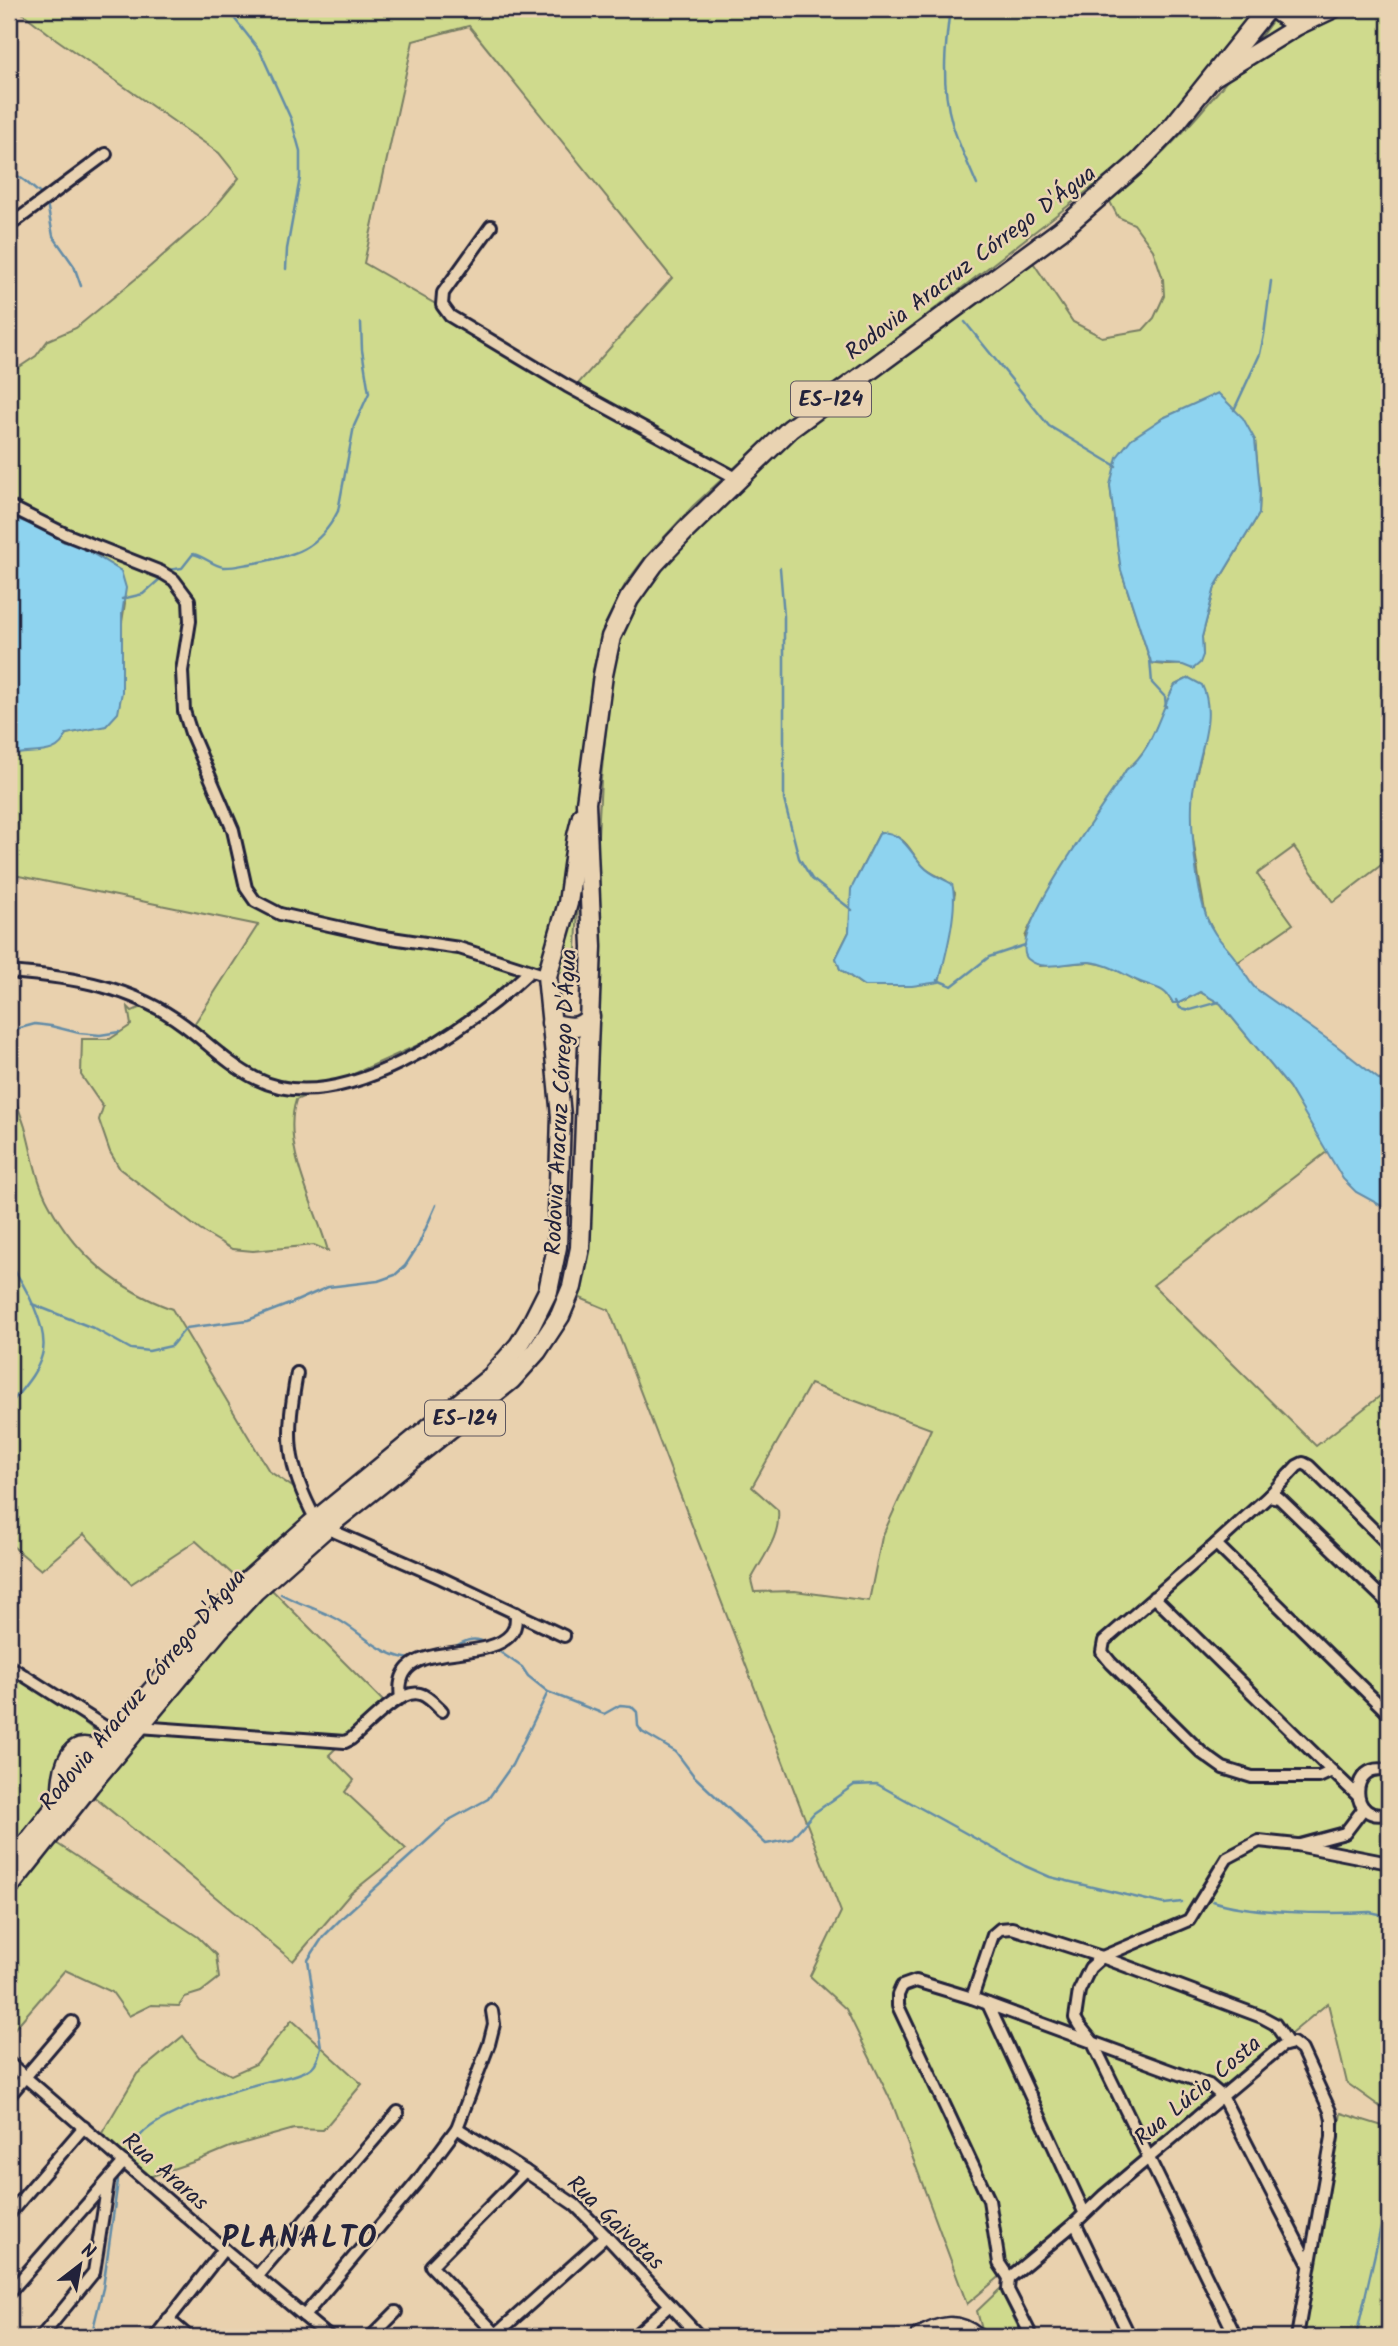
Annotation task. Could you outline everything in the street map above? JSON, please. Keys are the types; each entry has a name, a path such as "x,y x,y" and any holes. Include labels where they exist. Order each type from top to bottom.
{"main road":[{"name":"Rodovia Aracruz Córrego D'Água","path":"104,1757 139,1727 237,1610 321,1524 491,1377 519,1345 548,1291 559,1230 561,1116 551,1023 539,974 556,944 568,903 577,836 586,803 603,675 611,637 629,599 654,564 790,429 1061,230 1139,162 1174,125 1267,9"},
{"name":"Rodovia Aracruz Córrego D'Água","path":"9,1887 104,1757 116,1734 246,1582 511,1380 537,1351 560,1316 572,1287 580,1248 592,947 586,803"},
{"path":"556,944 574,940 585,942 592,947"},
{"path":"551,1023 577,1027 590,1017"},
{"name":"Rodovia Aracruz Córrego D'Água","path":"9,1866 61,1799 62,1776 71,1754 82,1746 104,1757"}],"street":[{"path":"1276,9 1279,14 1298,26"},
{"path":"1209,81 1298,26 1334,9"},
{"path":"9,226 106,154"},
{"path":"491,226 443,293 442,304 450,316 567,386 737,480"},
{"path":"9,506 65,534 162,572 183,590 191,610 182,671 184,711 233,830 246,888 255,901 280,914 378,936 460,948 539,974"},
{"path":"9,972 78,979 124,992 173,1017 257,1080 277,1087 308,1089 346,1083 399,1064 470,1021 539,974"},
{"path":"297,1373 289,1427 290,1446 298,1484 321,1524 564,1636"},
{"path":"1332,1771 1320,1777 1252,1777 1223,1768 1202,1753 1111,1663 1102,1652 1104,1641 1216,1544 1303,1463 1389,1545"},
{"path":"1269,1496 1279,1498 1288,1505 1389,1604"},
{"path":"1216,1544 1389,1714"},
{"path":"1154,1597 1358,1796 1364,1808 1377,1815 1389,1813"},
{"path":"401,1698 402,1679 412,1664 430,1656 478,1649 507,1638 515,1628 516,1613"},
{"path":"9,1666 116,1734"},
{"path":"139,1727 345,1742 406,1695 418,1693 442,1711"},
{"path":"1358,1796 1358,1788 1364,1776 1377,1770 1389,1771"},
{"path":"1297,1845 1345,1833 1364,1808"},
{"path":"1236,2337 1092,2041 1075,2018 1079,1991 1090,1968 1102,1957 1189,1920 1227,1858 1259,1841 1297,1845 1389,1863"},
{"path":"972,1998 993,1935 1000,1929 1012,1928 1102,1957 1262,2017 1275,2024 1288,2043"},
{"path":"1032,2337 1009,2290 1009,2278 999,2263 989,2200 898,2006 898,1995 902,1986 916,1981 972,1998 1209,2085 1222,2096 1308,2263"},
{"path":"988,2004 1084,2212"},
{"path":"304,2315 418,2182 457,2128 489,2044 494,2025 492,2011"},
{"path":"9,2096 72,2022"},
{"name":"Rua Lúcio Costa","path":"1009,2278 1282,2046 1293,2043 1302,2050 1332,2120 1332,2137 1297,2337"},
{"name":"Rua Araras","path":"9,2063 329,2337"},
{"path":"257,2276 398,2112"},
{"path":"9,2214 84,2127"},
{"name":"Rua Gaivotas","path":"457,2128 575,2205 700,2337"},
{"path":"9,2293 124,2162"},
{"path":"525,2171 431,2266 494,2336 606,2236"},
{"path":"41,2337 94,2272 108,2182"},
{"path":"1075,2223 1130,2337"},
{"path":"155,2337 224,2249"},
{"path":"634,2337 670,2305"},
{"path":"371,2337 396,2312"},
{"path":"169,2319 189,2337"},
{"path":"919,2337 934,2328 950,2325 977,2337"},
{"path":"944,2337 956,2337"}],"green space":[{"path":"17,9 1258,9 1184,103 1134,155 761,443 693,506 626,583 605,624 593,670 585,745 575,972 535,976 471,1021 296,1100 293,1137 296,1157 328,1251 314,1245 253,1251 232,1249 200,1230 120,1169 110,1152 99,1120 103,1107 81,1075 82,1039 110,1039 131,1025 128,1007 132,1011 152,1004 165,1006 181,1016 191,1029 258,925 9,874 9,756 66,734 106,726 125,603 121,571 77,544 64,542 49,531 9,516 9,374 36,356 48,340 76,328 138,277 207,217 239,178 219,153","holes":["469,26 672,278 577,385 364,263 413,41"]},
{"path":"1281,9 1389,9 1389,859 1333,902 1294,847 1257,874 1293,924 1238,962 1217,938 1206,917 1199,878 1190,818 1193,786 1202,752 1189,678 1175,685 1149,742 1126,770 1047,893 1025,937 1040,966 1089,962 1111,966 1141,983 1163,989 1173,1003 1179,1003 1200,992 1221,1004 1289,1087 1328,1151 1153,1285 1316,1446 1389,1389 1389,2113 1347,2083 1328,2003 967,2304 893,2105 846,2009 810,1976 841,1912 609,1310 573,1295 601,780 611,674 617,645 628,618 650,580 693,533 778,452 1030,258 1073,322 1102,337 1143,330 1154,318 1164,296 1163,279 1153,250 1134,224 1118,217 1108,198 1143,172 1184,131 1218,92","holes":["1187,408 1255,440 1260,490 1259,514 1215,587 1202,637 1203,655 1178,665 1166,665 1151,663 1121,570 1110,485 1148,429 1163,418","880,832 904,841 920,863 946,881 955,893 953,903 898,986 864,986 840,969 836,958 849,932 856,879","810,1384 931,1429 882,1537 869,1601 795,1591 754,1592 751,1580 774,1538 778,1510 752,1487"]},
{"path":"9,1081 41,1186 49,1204 72,1239 117,1281 172,1309 269,1471 303,1494 312,1509 240,1581 196,1541 131,1584 84,1534 41,1570 9,1543"},
{"path":"264,1582 383,1701 329,1755 354,1780 345,1792 406,1849 351,1893 293,1961 87,1791"},
{"path":"9,1662 105,1739 9,1854"},
{"path":"47,1837 198,1937 216,1955 219,1978 201,1992 185,1997 179,2006 151,2005 129,2016 112,1992 65,1970 9,2035 9,1882"},
{"path":"292,2020 362,2084 323,2130 294,2129 230,2147 149,2177 102,2133 137,2074 183,2036 199,2057 231,2075 256,2064"},
{"path":"1341,2113 1389,2128 1389,2337 1303,2337"},
{"path":"1000,2289 1023,2337 984,2337 977,2311"}],"water":[{"path":"1218,393 1243,418 1255,440 1260,490 1259,514 1215,587 1202,637 1203,655 1200,663 1193,669 1183,665 1151,663 1121,570 1110,485 1117,457 1131,439 1163,418"},
{"path":"9,516 49,531 64,542 77,544 121,571 126,588 122,614 122,692 118,713 106,726 66,734 57,747 50,750 9,756"},
{"path":"1189,678 1202,685 1208,709 1206,735 1192,798 1196,871 1207,918 1255,988 1337,1046 1381,1081 1387,1089 1389,1210 1356,1192 1343,1179 1289,1087 1221,1004 1200,992 1179,1003 1173,1003 1161,990 1098,963 1049,966 1028,959 1025,946 1031,924 1062,866 1126,770 1143,752 1175,685"},
{"path":"880,832 900,839 926,869 952,884 953,919 939,982 912,986 864,986 840,969 836,958 849,932 851,889"}],"waterway":[{"path":"227,9 260,51 291,119 300,151 300,178 286,269"},
{"path":"950,9 946,95 954,131 977,185"},
{"path":"9,170 44,197"},
{"path":"47,203 53,236 74,266 81,286"},
{"path":"1234,410 1260,354 1271,281"},
{"path":"965,322 1049,426 1116,466"},
{"path":"168,570 182,568 193,554 227,567 282,557 304,549 331,524 338,511 354,426 369,393 361,323"},
{"path":"780,568 784,616 784,800 799,858 812,879 852,910"},
{"path":"122,599 143,594 161,578"},
{"path":"1150,659 1152,683 1165,697 1166,707"},
{"path":"937,980 952,986 989,957 1025,945"},
{"path":"1176,1000 1180,1008 1190,1010 1219,1002"},
{"path":"9,1031 35,1024 79,1033 100,1035 119,1032"},
{"path":"32,1304 93,1328 131,1349 149,1351 171,1346 186,1328 248,1320 328,1287 378,1281 395,1275 405,1266 418,1246 436,1205"},
{"path":"9,1263 34,1307 43,1345 36,1369 9,1406"},
{"path":"281,1594 337,1619 393,1655 415,1659"},
{"path":"451,1649 472,1640 486,1643"},
{"path":"494,1648 522,1667 528,1676 548,1692 604,1714 620,1705 631,1706 637,1712 638,1726 642,1732 676,1752 694,1776 766,1844 791,1839 814,1813 854,1785 877,1784 1025,1866 1050,1877 1164,1904 1182,1902"},
{"path":"132,2149 141,2135 151,2127 181,2110 236,2090 296,2075 314,2065 321,2047 308,1960 323,1937 344,1916 451,1819 488,1799 512,1765 548,1692"},
{"path":"1213,1901 1268,1911 1370,1912 1379,1914 1389,1923"},
{"path":"91,2337 103,2288 118,2181"},
{"path":"1356,2337 1389,2192"}],"district":[{"name":"PLANALTO","path":"300,2237"}]}
